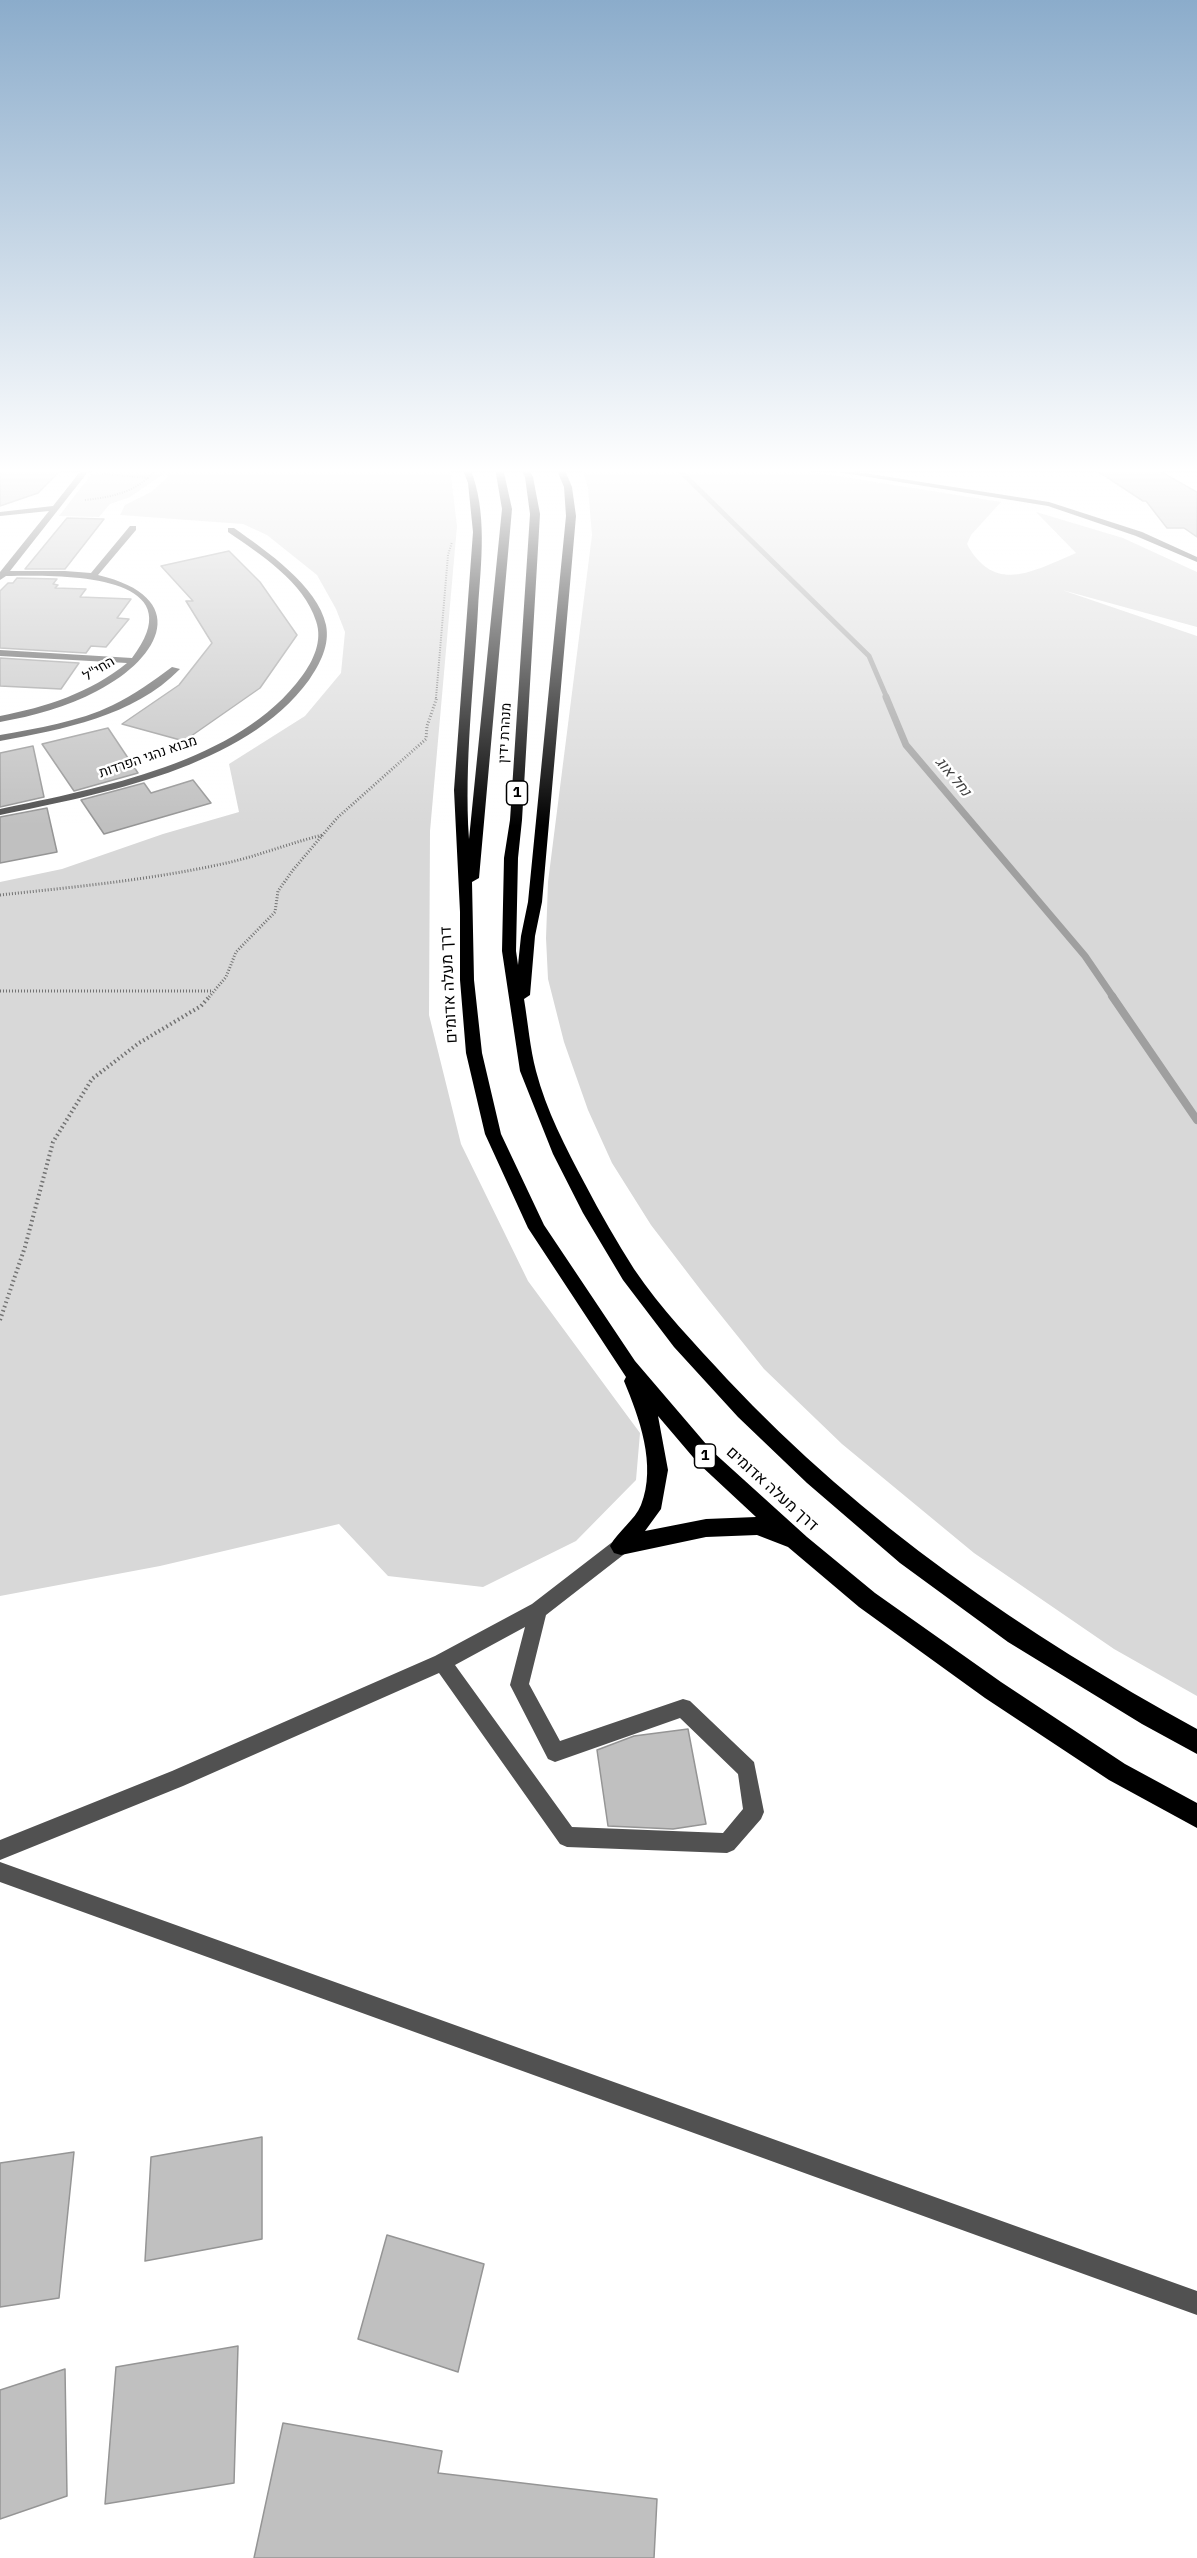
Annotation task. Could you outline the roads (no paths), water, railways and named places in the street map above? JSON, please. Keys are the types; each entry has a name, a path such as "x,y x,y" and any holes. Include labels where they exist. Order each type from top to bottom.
{"highway":[{"path":"467,912 460,790 475,587"},
{"name":"מנהרת ידין","path":"467,912 479,820 500,587"},
{"name":"מנהרת ידין","path":"528,1071 509,951 511,858 516,820 530,587"},
{"path":"528,1071 523,989 535,902 565,587"},
{"name":"דרך מעלה אדומים","path":"467,912 467,980 474,1053 493,1134 537,1228 628,1366 705,1457 800,1544 867,1600 993,1690 1117,1772 1197,1816"},
{"name":"1","path":"528,1071 538,1103 561,1154 592,1213 629,1275 681,1342 746,1411 814,1477 907,1556 1016,1635 1197,1742"},
{"path":"621,1546 651,1509 658,1470 649,1417 628,1366"},
{"path":"621,1546 706,1528 758,1526 800,1544"}],"street":[{"name":"החי\"ל","path":"0,719 33,712 90,691 135,661 150,644 154,611 150,603 127,587"},
{"name":"מבוא נהגי הפרדות","path":"0,812 124,782 188,761 242,734 273,713 294,695 308,677 322,646 323,631 320,618 311,603 297,587"},
{"path":"0,652 135,661"},
{"path":"0,738 82,720 110,710 141,693 175,669"},
{"path":"0,1850 176,1779 442,1662 538,1610 621,1546"},
{"path":"442,1662 567,1837 726,1843 754,1812 747,1768 683,1708 555,1752 519,1685 538,1610"},
{"path":"0,1872 1197,2303"}],"waterway":[{"name":"נחל אוג","path":"799,587 869,656 887,698"},
{"name":"נחל אוג","path":"886,697 906,745 1085,956 1113,997"},
{"name":"נחל אוג","path":"1112,996 1197,1120"}]}
